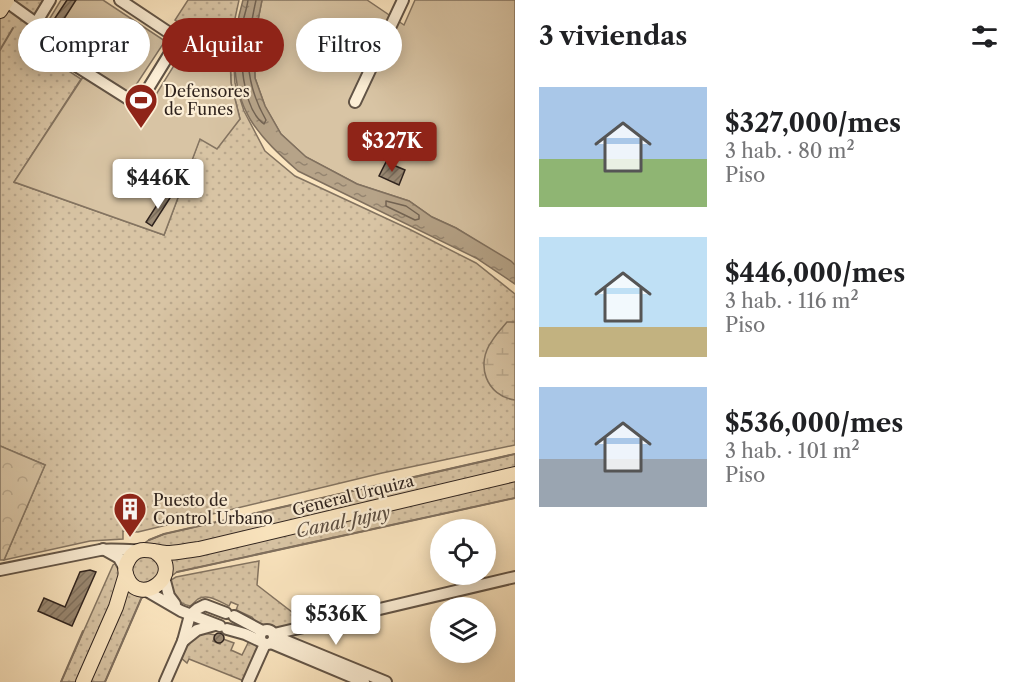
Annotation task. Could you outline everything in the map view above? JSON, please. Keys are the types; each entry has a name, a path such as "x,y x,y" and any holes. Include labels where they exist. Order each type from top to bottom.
{"main road":[{"name":"General Urquiza","path":"148,550 173,552 199,549 515,474"},
{"name":"General Urquiza","path":"165,574 180,558 199,549"},
{"path":"83,682 111,617 130,556 148,550 163,559 165,574 156,587 132,593 125,598 111,617"},
{"path":"125,572 131,584 143,590"}],"street":[{"path":"39,18 50,0"},
{"path":"120,0 147,18"},
{"path":"355,102 403,0"},
{"path":"4,3 28,18"},
{"path":"86,72 138,105 173,48 174,40 171,34 150,20"},
{"path":"102,549 119,558 125,572"},
{"name":"General Urquiza","path":"0,570 102,549 148,550"},
{"path":"165,574 169,596 186,613"},
{"path":"268,638 515,578"},
{"path":"143,590 186,613 225,628 268,638 380,681"},
{"path":"186,613 205,605 231,615 268,638 364,682"},
{"path":"165,682 183,642 186,613"},
{"path":"225,628 231,615"},
{"path":"225,628 231,615"},
{"path":"183,642 196,630 225,628"},
{"path":"248,682 268,638"}],"green space":[{"path":"0,0 45,0 33,18 18,18 18,72 70,72 81,79 14,182 164,235 200,138 240,119 231,83 231,72 234,72 235,83 244,111 265,151 295,176 476,263 515,294 515,445 382,473 138,532 123,531 123,539 90,541 4,560 45,465 0,446"},
{"name":"Defensores de Funes","path":"61,0 103,0 130,18 50,18"},
{"path":"188,0 239,0 235,18 176,18"},
{"path":"262,0 367,0 394,18 296,18 296,72 402,72 402,24 404,25 415,0 515,0 515,265 456,228 432,217 409,201 357,184 306,157 281,134 265,106 255,72 284,72 284,18 258,18"},
{"name":"Defensores de Funes","path":"150,31 162,39 162,46 150,64"},
{"name":"Defensores de Funes","path":"86,72 145,72 130,94 149,106 170,72 231,72 240,119 217,149 200,139 164,235 14,182"},
{"path":"507,322 515,322 515,400 505,397 490,386 484,369 487,350"},
{"path":"0,446 45,465 4,560 0,560"},
{"path":"515,454 515,498 177,572 141,599 105,682 61,682 113,565 149,540 164,534"},
{"path":"259,561 257,585 297,616 299,624 278,630 267,625 259,626 252,617 236,610 238,605 231,602 229,606 214,599 202,597 190,606 181,603 171,590 171,580 176,577"},
{"path":"203,633 216,635 213,641 220,644 223,639 234,643 231,650 242,655 249,641 257,644 259,648 244,681 189,659 187,663 180,657 192,637"}],"water":[{"path":"243,0 262,0 258,18 239,18"},
{"path":"236,72 255,72 265,106 281,134 306,157 357,184 409,201 432,217 456,228 511,261 515,265 515,284 476,258 298,171 272,147 250,119 238,91"}],"building":[{"path":"67,0 76,0 65,18 55,18"},
{"path":"386,162 405,170 399,185 379,176"},
{"path":"164,194 170,198 152,226 146,222"},
{"path":"90,570 96,572 72,626 38,611 44,598 65,607 80,572"},
{"path":"219,633 223,634 223,642 219,643 215,642 214,638 215,634"}],"waterway":[{"path":"0,50 13,28"},
{"path":"149,540 164,534 515,454"},
{"name":"Canal Jujuy","path":"177,572 515,498"},
{"name":"Canal Jujuy","path":"105,682 141,599"},
{"path":"61,682 83,631"}],"place":[{"name":"Defensores de Funes","path":"141,129"},
{"name":"Puesto de Control Urbano","path":"130,538"}]}
